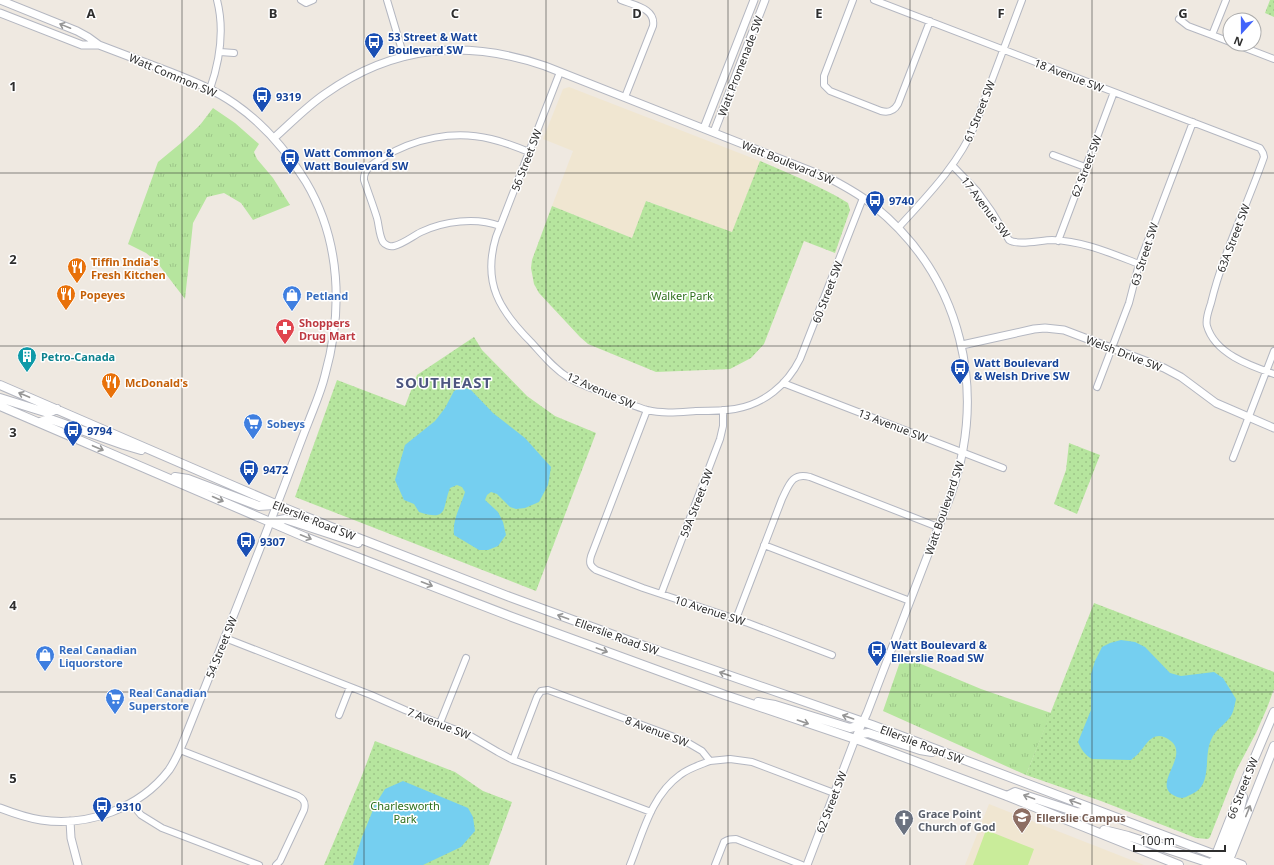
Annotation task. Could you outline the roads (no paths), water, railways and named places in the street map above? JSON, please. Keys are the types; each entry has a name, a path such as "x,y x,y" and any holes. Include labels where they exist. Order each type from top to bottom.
{"main road":[{"name":"Ellerslie Road SW","path":"0,385 277,504 510,597 630,641 863,722 1014,780 1108,814 1220,862 1242,865"},
{"path":"0,398 48,413 57,409"},
{"name":"Ellerslie Road SW","path":"0,406 305,537 512,617 726,695 855,739 1007,796 1179,865"},
{"path":"40,422 53,420 124,445 166,456"},
{"path":"158,473 188,479 259,506 277,504"},
{"path":"270,522 285,520 356,542 387,549"},
{"path":"726,695 775,705 850,728 858,726 863,722"},
{"name":"66 Street SW","path":"1220,862 1249,771 1274,712"},
{"path":"855,739 861,734 868,733 920,750 955,757"},
{"name":"66 Street SW","path":"1220,862 1274,746"},
{"path":"1007,796 1014,780"},
{"path":"1007,796 1016,792 1076,812 1108,814"},
{"path":"1079,824 1220,862"}],"street":[{"name":"Watt Common SW","path":"0,0 77,31 99,45 210,89 244,110 274,138 288,154 306,183 324,221 332,250 337,296 334,333 325,378 277,504"},
{"path":"210,89 220,52 220,20 217,0"},
{"path":"302,1 308,2 314,0"},
{"path":"387,0 404,57"},
{"path":"621,0 646,10 653,16 653,26 624,97"},
{"name":"Watt Promenade SW","path":"704,128 754,0"},
{"name":"Watt Promenade SW","path":"714,132 765,0"},
{"path":"853,0 824,76 824,85 825,88 830,91 881,112 889,112 894,110 898,104 930,21"},
{"name":"18 Avenue SW","path":"874,0 1257,147 1263,152"},
{"name":"61 Street SW","path":"898,228 952,165 971,134 1022,0"},
{"path":"1212,35 1226,0"},
{"name":"Watt Common SW","path":"0,13 82,45 99,45"},
{"path":"1179,19 1188,26 1222,39"},
{"name":"Watt Boulevard SW","path":"274,138 305,109 333,88 374,66 404,57 441,50 477,50 512,56 530,61 820,173 863,198 898,228 917,250 932,273 954,318 962,345 965,367 968,398 967,425 963,452 954,485 863,722 855,739"},
{"path":"220,52 234,54"},
{"path":"1256,52 1274,59"},
{"name":"56 Street SW","path":"493,248 500,226 560,72"},
{"name":"62 Street SW","path":"1058,241 1114,92"},
{"name":"63 Street SW","path":"1097,387 1129,303 1139,264 1193,122"},
{"path":"500,226 487,222 462,222 449,224 427,229 396,246 388,246 382,240 372,201 364,180 364,174 369,167 392,152 413,143 440,136 462,135 482,137 499,141 529,152"},
{"name":"63A Street SW","path":"1263,152 1263,160 1214,289 1207,317 1207,324 1213,338 1226,352 1266,372"},
{"path":"1053,155 1085,167"},
{"name":"17 Avenue SW","path":"952,165 977,191 1011,241 1017,243 1039,241 1072,242 1091,246 1139,264"},
{"name":"60 Street SW","path":"783,383 794,370 802,355 863,198"},
{"name":"12 Avenue SW","path":"493,248 491,265 494,289 502,309 517,328 552,365 569,378 580,384 647,410 672,412 736,409 753,404 769,395 783,383"},
{"name":"Welsh Drive SW","path":"962,345 1034,329 1045,328 1064,330 1173,372 1216,403 1274,428"},
{"path":"1233,458 1274,351"},
{"path":"1266,372 1274,374"},
{"name":"13 Avenue SW","path":"783,383 1003,468"},
{"name":"10 Avenue SW","path":"647,410 591,556 590,565 596,570 736,619 832,655"},
{"name":"59A Street SW","path":"661,594 720,439 723,410"},
{"path":"736,619 778,507 794,478 799,476 810,477 938,527"},
{"name":"54 Street SW","path":"0,808 40,820 80,820 119,809 147,792 159,781 169,769 180,750 277,504"},
{"path":"764,545 910,601"},
{"name":"7 Avenue SW","path":"225,638 475,737 513,760 651,812"},
{"path":"440,723 466,658"},
{"path":"339,715 350,687"},
{"name":"8 Avenue SW","path":"513,760 537,697 544,690 551,690 685,741 702,751 710,761"},
{"name":"62 Street SW","path":"807,865 855,739"},
{"path":"180,750 298,796 304,802 304,810 280,861 276,865"},
{"path":"630,865 651,812 660,795 674,780 689,769 710,761 730,759 752,762 834,793"},
{"path":"131,803 141,815 162,828 259,865"},
{"path":"70,821 71,838 78,865"},
{"path":"715,865 722,846 728,839 736,839 802,865"}],"water":[{"path":"462,387 471,390 493,413 525,438 551,467 548,485 539,502 525,508 516,509 510,507 497,494 491,492 487,495 485,500 498,512 503,522 506,535 498,546 488,550 479,550 454,535 454,524 465,492 462,487 457,485 450,488 443,511 440,514 429,515 419,512 414,504 404,500 395,480 405,445 435,421 445,408 454,391"},
{"path":"1121,640 1135,642 1145,647 1170,673 1181,676 1214,672 1223,678 1236,699 1232,714 1215,733 1211,740 1203,784 1199,790 1186,797 1182,798 1175,796 1168,791 1167,784 1175,759 1176,750 1173,743 1164,737 1159,736 1152,738 1131,760 1092,759 1087,756 1080,747 1078,742 1091,710 1091,674 1095,661 1102,647"},
{"path":"403,781 468,808 473,817 475,831 461,847 423,865 353,865 375,805 385,789"}],"place":[{"name":"53 Street & Watt Boulevard SW","path":"374,59"},
{"name":"9319","path":"262,113"},
{"name":"Watt Common & Watt Boulevard SW","path":"290,175"},
{"name":"9740","path":"875,217"},
{"name":"Tiffin India's Fresh Kitchen","path":"77,284"},
{"name":"Popeyes","path":"66,311"},
{"name":"Petland","path":"292,312"},
{"name":"Shoppers Drug Mart","path":"285,345"},
{"name":"Petro-Canada","path":"27,373"},
{"name":"Watt Boulevard & Welsh Drive SW","path":"960,385"},
{"name":"McDonald's","path":"111,399"},
{"name":"Sobeys","path":"253,440"},
{"name":"9794","path":"73,447"},
{"name":"9472","path":"249,486"},
{"name":"9307","path":"246,558"},
{"name":"Watt Boulevard & Ellerslie Road SW","path":"877,667"},
{"name":"Real Canadian Liquorstore","path":"45,672"},
{"name":"Real Canadian Superstore","path":"115,715"},
{"name":"9310","path":"102,823"},
{"name":"Ellerslie Campus","path":"1022,834"},
{"name":"Grace Point Church of God","path":"904,836"}],"district":[{"name":"SOUTHEAST","path":"444,382"}],"park label":[{"name":"Walker Park","path":"682,295"},
{"name":"Charlesworth Park","path":"405,811"}]}
